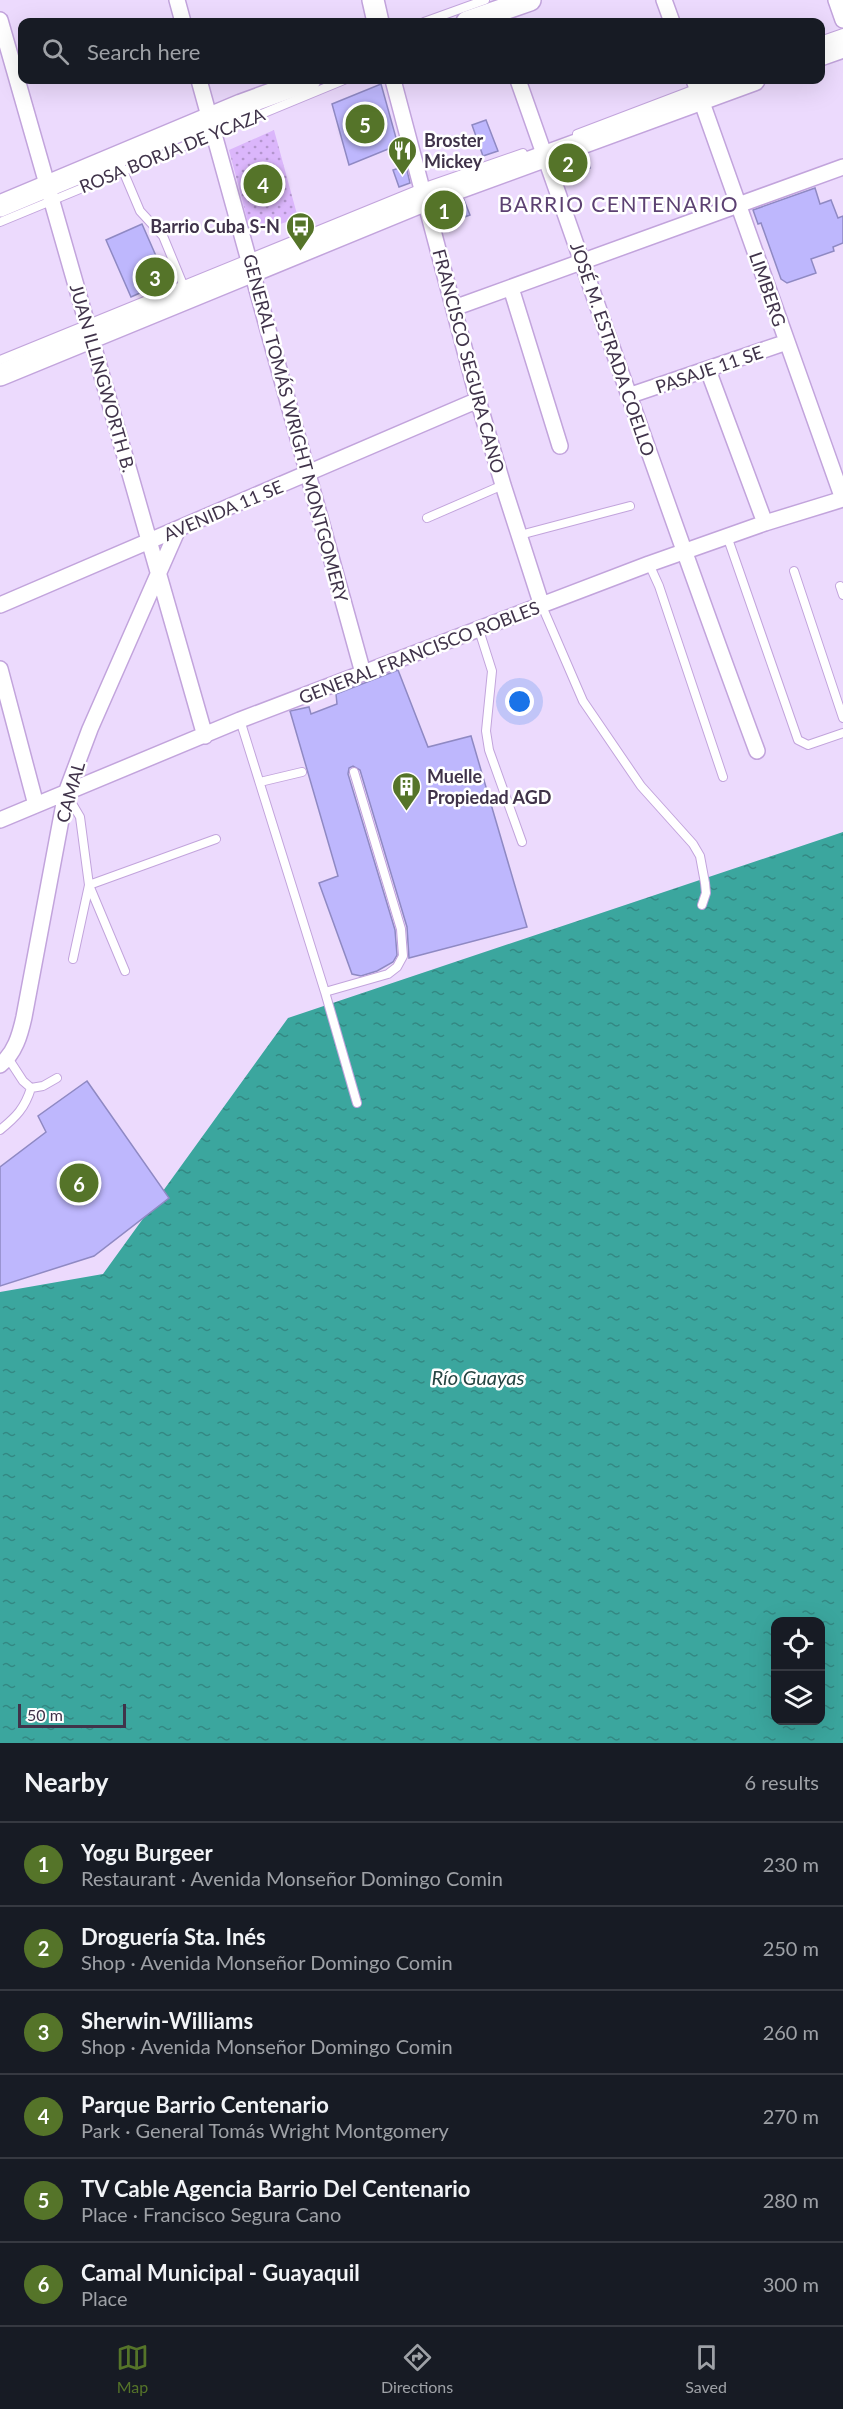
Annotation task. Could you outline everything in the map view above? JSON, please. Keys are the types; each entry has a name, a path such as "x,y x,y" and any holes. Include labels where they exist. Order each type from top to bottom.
{"main road":[{"path":"373,0 377,18"},
{"path":"477,18 530,0"},
{"path":"825,53 843,46"},
{"name":"ROSA BORJA DE YCAZA","path":"0,206 49,194 212,125 301,84"},
{"path":"0,375 89,329 424,194 547,149 697,89 729,84"}],"street":[{"path":"177,0 182,18"},
{"path":"664,0 671,18"},
{"path":"836,0 843,20"},
{"name":"JUAN ILLINGWORTH B.","path":"0,20 18,84"},
{"name":"JUAN ILLINGWORTH B.","path":"18,84 205,736"},
{"name":"GENERAL TOMÁS WRIGHT MONTGOMERY","path":"200,84 363,673"},
{"name":"FRANCISCO SEGURA CANO","path":"394,84 478,400 542,606"},
{"name":"JOSÉ M. ESTRADA COELLO","path":"520,84 547,149 582,261 631,395 683,552 757,751"},
{"name":"LIMBERG","path":"697,89 843,499"},
{"path":"454,308 843,167"},
{"path":"511,288 560,446"},
{"name":"PASAJE 11 SE","path":"631,395 787,342"},
{"path":"708,370 765,523"},
{"name":"AVENIDA 11 SE","path":"0,605 478,400"},
{"name":"GENERAL FRANCISCO ROBLES","path":"0,820 240,720 363,673 727,536 843,499"},
{"name":"CAMAL","path":"4,1062 18,1039 24,1017 66,793 90,729 178,529"},
{"path":"0,669 36,805"}],"lane":[{"path":"452,18 493,12"},
{"path":"825,39 843,33"},
{"name":"ROSA BORJA DE YCAZA","path":"212,125 332,84"},
{"path":"564,139 697,89"},
{"path":"121,164 140,211 163,236 185,290"},
{"name":"ROSA BORJA DE YCAZA","path":"0,222 49,194"},
{"path":"0,360 89,329"},
{"path":"427,518 503,485"},
{"path":"520,535 630,506"},
{"path":"727,536 798,740 808,745 843,733"},
{"path":"650,564 723,777"},
{"path":"794,571 843,718"},
{"path":"840,586 843,595"},
{"path":"542,606 583,701 641,786 693,844 700,856 706,893 702,905"},
{"path":"479,630 492,671 486,731 489,750 522,842"},
{"path":"240,720 325,992 357,1103"},
{"path":"260,782 302,772"},
{"path":"325,992 388,974 397,967 403,956 401,929 354,772"},
{"path":"66,793 80,817 89,885 125,971"},
{"path":"89,885 216,839"},
{"path":"73,959 89,885"},
{"path":"4,1062 31,1088 43,1086 57,1078"},
{"path":"0,1130 18,1116 31,1088"}],"shaded area":[{"path":"274,130 298,218 251,234 229,150"}],"water":[{"name":"Río Guayas","path":"843,832 843,1743 0,1743 0,1292 103,1274 288,1018"}],"building":[{"path":"381,84 398,145 349,165 332,104"},
{"path":"486,120 498,151 483,156 472,125"},
{"path":"586,155 590,168 568,176 563,163"},
{"name":"Broster Mickey","path":"406,166 410,183 399,187 393,170"},
{"path":"815,188 820,204 831,200 838,218 843,216 843,243 833,247 834,251 811,259 816,273 787,283 781,279 761,223 758,224 753,210"},
{"path":"464,200 470,215 445,224 439,209"},
{"path":"142,224 167,281 131,297 106,240"},
{"name":"Muelle Propiedad AGD","path":"398,670 428,747 471,736 527,927 409,958 407,927 360,770 353,766 349,768 348,774 395,930 397,955 393,962 377,971 361,976 352,974 319,883 338,876 290,711 309,707 311,714 337,704 336,694"},
{"path":"87,1081 169,1198 94,1256 0,1286 0,1167 46,1132 38,1116"}],"place":[{"name":"TV Cable Agencia Barrio Del Centenario","path":"365,124"},
{"name":"Droguería Sta. Inés","path":"568,163"},
{"name":"Broster Mickey","path":"403,176"},
{"name":"Parque Barrio Centenario","path":"263,184"},
{"name":"Yogu Burgeer","path":"444,210"},
{"name":"Barrio Cuba S-N","path":"301,252"},
{"name":"Sherwin-Williams","path":"155,277"},
{"name":"Muelle Propiedad AGD","path":"406,812"},
{"name":"Camal Municipal - Guayaquil","path":"79,1183"}],"district":[{"name":"BARRIO CENTENARIO","path":"619,203"}]}
